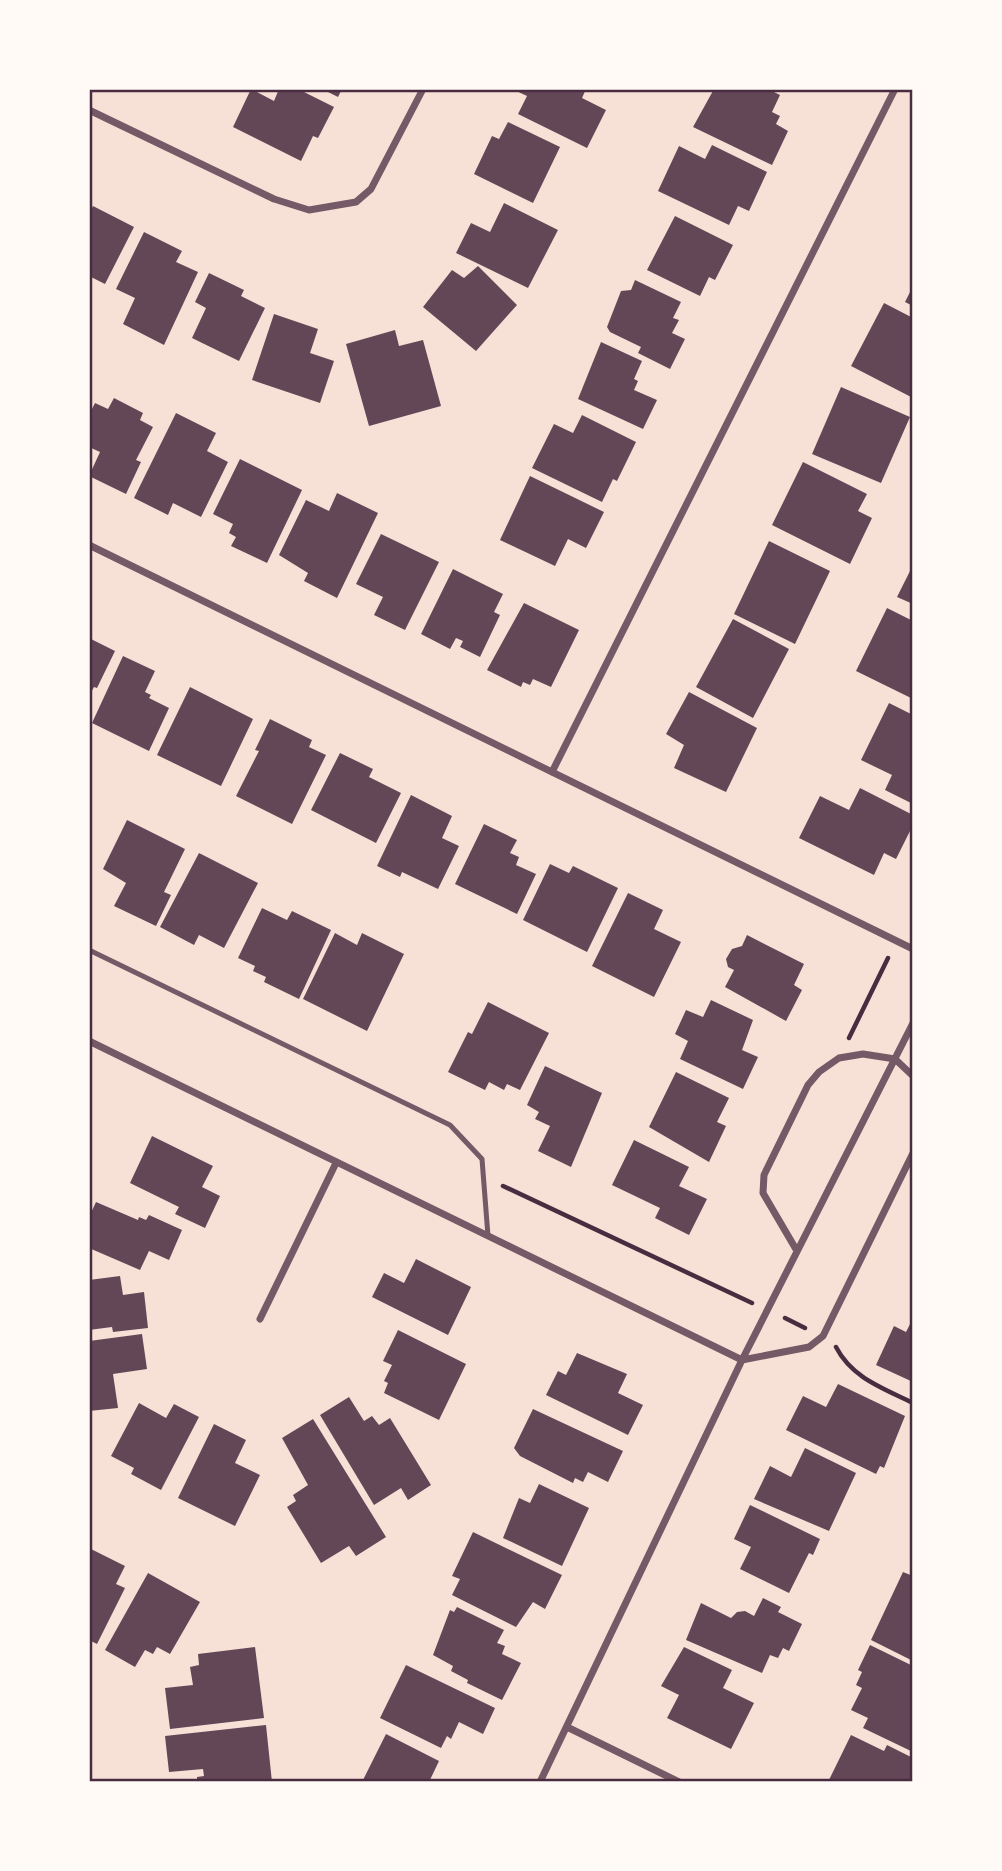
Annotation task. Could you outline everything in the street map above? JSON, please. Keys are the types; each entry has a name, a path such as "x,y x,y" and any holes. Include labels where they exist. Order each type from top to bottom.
{"street":[{"path":"89,110 274,199 309,210 356,202 371,189 423,89"},
{"path":"552,772 895,89"},
{"path":"89,545 913,948"},
{"path":"540,1782 742,1360 913,1023"},
{"path":"89,1041 742,1360 809,1347 823,1336 913,1153"},
{"path":"797,1251 763,1193 764,1175 808,1084 819,1072 839,1058 863,1054 895,1059 913,1076"},
{"path":"260,1319 336,1163"},
{"path":"567,1727 679,1782"}],"lane":[{"path":"89,950 450,1125 482,1159 486,1178 488,1237"}],"path":[{"path":"839,1058 897,940"},
{"path":"486,1178 823,1336 835,1346 844,1362 860,1377 913,1403"}],"building":[{"path":"251,89 274,101 279,89 298,89 334,107 318,138 313,136 301,161 233,127"},
{"path":"322,89 342,89 338,97"},
{"path":"512,89 586,89 582,98 606,110 587,148 518,114 527,96"},
{"path":"714,89 768,89 780,95 772,112 780,116 776,124 788,131 772,165 693,127"},
{"path":"508,122 560,147 533,203 474,174 492,136 499,139"},
{"path":"712,145 767,172 749,211 738,206 729,225 658,191 679,146 705,159"},
{"path":"504,203 558,230 528,288 456,253 471,223 490,232"},
{"path":"93,206 134,227 105,284 89,276 89,214"},
{"path":"675,216 733,245 715,280 709,277 700,296 647,270"},
{"path":"144,232 182,251 176,262 198,272 164,345 123,324 135,298 116,289"},
{"path":"478,266 517,305 476,351 423,307 452,270 464,278"},
{"path":"209,273 244,290 241,296 265,308 239,361 192,338 206,308 195,302"},
{"path":"635,280 681,302 673,318 679,320 672,333 685,339 670,369 638,353 641,347 610,332 607,327 621,291 631,290"},
{"path":"913,286 913,306 905,302"},
{"path":"884,303 913,318 913,398 851,366"},
{"path":"274,314 318,329 310,353 334,361 320,403 252,380"},
{"path":"395,330 399,346 423,340 441,406 369,426 346,344"},
{"path":"601,342 642,361 634,379 638,381 634,390 657,400 643,429 578,399"},
{"path":"841,387 910,417 881,483 812,454"},
{"path":"114,398 143,413 140,420 153,427 136,460 141,462 126,494 89,476 100,452 89,447 89,415 95,403 108,409"},
{"path":"176,413 216,433 207,451 228,462 201,517 173,503 168,515 134,498"},
{"path":"582,415 636,442 617,481 613,479 602,502 532,468 554,424 573,433"},
{"path":"240,459 302,490 267,563 231,546 236,537 229,533 233,524 213,514"},
{"path":"803,462 867,494 858,511 872,518 850,564 772,525"},
{"path":"530,476 604,512 586,548 568,539 555,566 500,540"},
{"path":"337,493 378,513 337,598 304,581 308,573 279,555 306,500 329,511"},
{"path":"381,534 439,562 405,630 374,615 383,597 356,584"},
{"path":"769,541 830,571 795,644 734,614"},
{"path":"913,565 913,604 897,597"},
{"path":"453,569 503,594 494,612 500,615 480,657 460,647 463,641 456,638 450,649 421,634"},
{"path":"524,603 579,630 551,687 533,679 530,685 523,682 521,687 487,670"},
{"path":"887,608 913,621 913,699 856,671"},
{"path":"733,619 789,649 753,718 696,687"},
{"path":"89,638 115,651 97,688 94,687 89,696"},
{"path":"123,656 155,671 145,692 151,695 149,698 169,708 149,751 92,723"},
{"path":"190,687 253,719 221,786 157,755"},
{"path":"689,692 757,728 726,792 674,768 684,745 666,734"},
{"path":"889,703 913,715 913,804 885,790 892,775 861,760"},
{"path":"270,719 312,740 309,747 326,755 292,824 236,796 259,751 255,750"},
{"path":"340,753 373,769 369,777 401,793 376,843 311,810"},
{"path":"860,788 913,815 913,825 896,859 884,853 874,875 799,838 820,796 849,810"},
{"path":"411,795 452,816 442,838 459,846 438,889 402,872 400,877 377,866"},
{"path":"127,820 185,849 164,892 171,895 156,926 114,906 126,883 103,869"},
{"path":"484,824 517,840 510,853 519,857 516,865 536,874 517,914 455,884"},
{"path":"199,853 258,883 224,948 199,935 194,945 160,927"},
{"path":"550,864 569,873 573,866 618,888 587,952 523,920"},
{"path":"628,893 663,910 654,929 681,942 654,997 592,966"},
{"path":"262,908 287,920 292,911 331,930 299,999 264,982 266,977 253,971 255,966 238,958"},
{"path":"335,933 357,945 362,933 404,954 367,1031 303,999"},
{"path":"747,935 804,964 794,985 802,990 786,1021 725,987 734,970 728,967 726,959 732,949 742,946"},
{"path":"711,1000 753,1020 742,1050 758,1057 743,1089 680,1059 688,1041 675,1034 686,1010 703,1017"},
{"path":"488,1002 549,1033 520,1090 507,1084 504,1090 489,1082 485,1090 448,1072 468,1032 472,1034"},
{"path":"545,1066 602,1093 571,1167 538,1151 550,1126 535,1119 539,1112 527,1105"},
{"path":"676,1072 729,1098 717,1122 726,1126 709,1162 649,1127"},
{"path":"152,1136 213,1166 202,1187 220,1196 205,1228 175,1214 179,1207 130,1183"},
{"path":"634,1140 689,1167 679,1186 707,1199 689,1235 655,1218 660,1208 612,1185"},
{"path":"96,1202 138,1220 139,1217 146,1220 149,1215 182,1230 169,1260 149,1251 140,1270 89,1248 89,1217"},
{"path":"416,1259 471,1287 448,1335 372,1297 384,1273 404,1283"},
{"path":"120,1276 123,1295 144,1292 148,1328 113,1332 112,1327 89,1330 89,1280"},
{"path":"913,1318 913,1382 876,1365 894,1326 906,1332"},
{"path":"398,1330 466,1364 439,1420 384,1393 388,1383 384,1381 392,1365 383,1361"},
{"path":"142,1334 147,1369 113,1374 118,1408 89,1411 89,1341"},
{"path":"577,1353 627,1374 618,1393 643,1405 628,1435 546,1395 558,1371 566,1375"},
{"path":"838,1384 905,1416 884,1468 880,1466 876,1474 786,1430 803,1396 826,1407"},
{"path":"349,1397 364,1421 372,1416 379,1425 390,1418 431,1485 408,1500 401,1488 374,1505 320,1415"},
{"path":"139,1403 166,1418 174,1404 199,1417 161,1490 131,1474 134,1468 111,1456"},
{"path":"533,1409 623,1451 608,1482 588,1472 583,1482 575,1478 573,1483 520,1456 514,1448"},
{"path":"313,1419 386,1537 356,1556 349,1546 321,1563 287,1507 296,1501 293,1495 308,1485 282,1438"},
{"path":"214,1424 246,1440 235,1463 260,1475 235,1526 178,1498"},
{"path":"805,1448 856,1473 829,1531 754,1499 770,1466 791,1477"},
{"path":"539,1484 589,1508 562,1566 503,1538 519,1498 530,1503"},
{"path":"750,1505 820,1539 813,1555 809,1553 789,1593 740,1569 751,1547 734,1539"},
{"path":"473,1532 562,1575 545,1609 533,1602 516,1627 452,1595 460,1579 452,1576"},
{"path":"89,1548 125,1566 116,1584 125,1588 97,1644 89,1640"},
{"path":"903,1572 913,1576 913,1661 871,1640"},
{"path":"148,1573 200,1602 170,1654 157,1647 153,1654 145,1650 135,1667 105,1650"},
{"path":"763,1598 781,1607 778,1612 802,1624 789,1651 783,1648 778,1658 770,1655 762,1673 686,1640 701,1603 731,1618 737,1612 745,1611 754,1616"},
{"path":"457,1607 504,1630 497,1643 505,1646 502,1654 521,1663 502,1700 467,1683 468,1680 451,1671 453,1666 433,1655 450,1610 454,1612"},
{"path":"870,1645 913,1666 913,1752 863,1728 868,1718 851,1710 862,1688 856,1685 862,1672 858,1670"},
{"path":"255,1647 264,1718 170,1729 165,1688 193,1685 190,1667 199,1665 198,1654"},
{"path":"684,1647 732,1670 723,1688 754,1703 731,1749 667,1718 679,1695 661,1686"},
{"path":"406,1665 495,1708 483,1734 459,1722 451,1739 447,1736 441,1748 380,1718"},
{"path":"266,1725 272,1782 197,1782 197,1777 204,1776 203,1769 169,1772 165,1736"},
{"path":"386,1734 439,1761 429,1782 362,1782"},
{"path":"851,1735 884,1751 887,1745 913,1758 912,1782 828,1782"}]}
